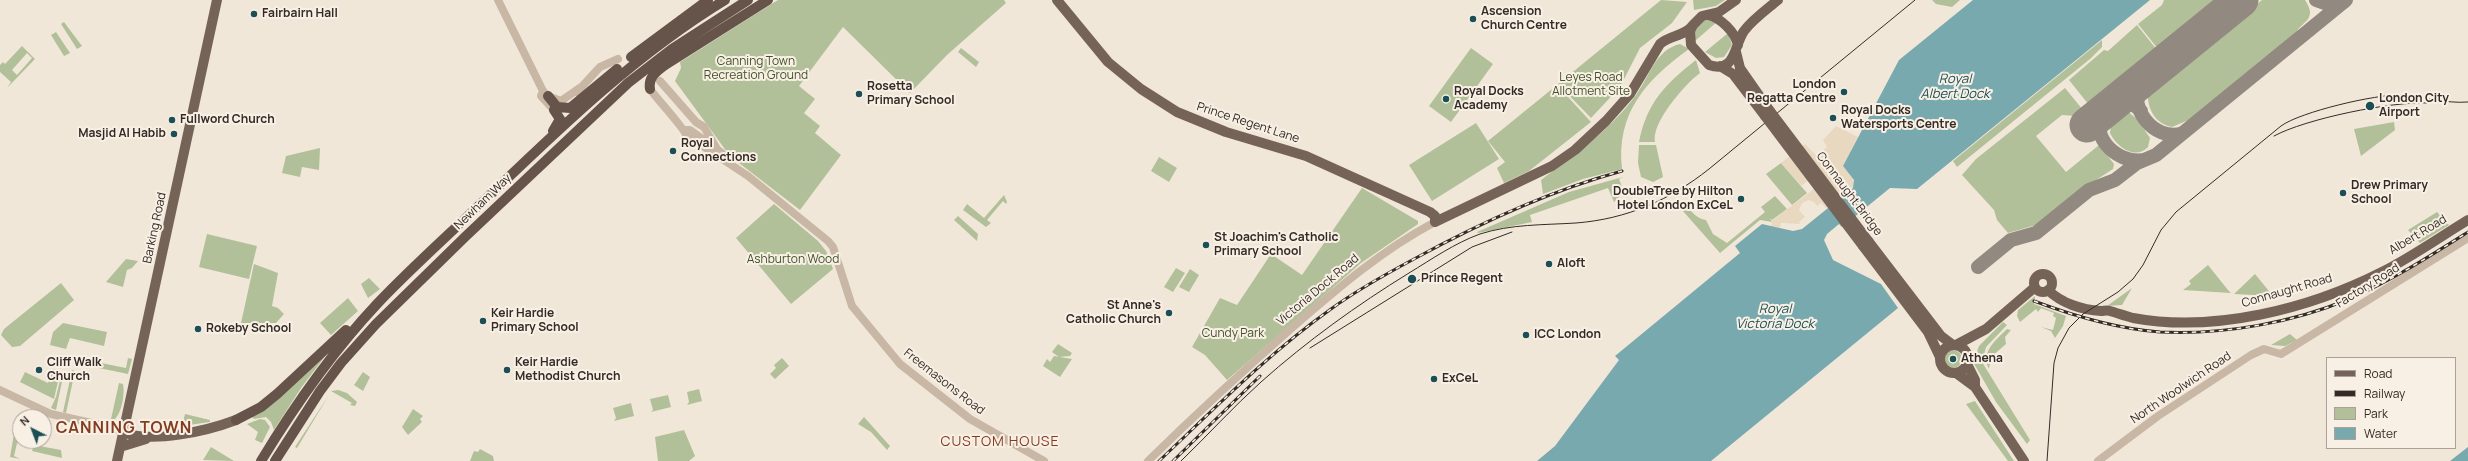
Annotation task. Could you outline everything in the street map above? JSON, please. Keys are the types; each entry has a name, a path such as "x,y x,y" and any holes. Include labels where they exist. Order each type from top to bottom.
{"highway":[{"path":"557,109 570,108 577,104 651,41 708,0"},
{"name":"Newham Way","path":"275,461 320,391 376,324 628,83 677,46 748,0"},
{"path":"650,89 649,82 651,78 665,65 768,0"},
{"name":"Newham Way","path":"261,461 297,403 324,366 376,305 544,144 630,66 683,27 722,2"},
{"path":"628,83 642,84 650,89"},
{"path":"544,144 560,121 557,109 548,95"},
{"path":"236,420 261,407 296,379 364,312 376,305"}],"main road":[{"name":"Barking Road","path":"117,461 217,0"},
{"name":"Prince Regent Lane","path":"1057,0 1108,62 1141,89 1177,112 1226,132 1294,152 1328,165 1417,208 1424,216 1435,222"},
{"path":"1653,57 1656,49 1665,40 1684,33 1702,16 1719,12 1736,0"},
{"path":"1693,25 1690,31 1691,45 1705,62 1720,66 1730,61 1737,45 1748,27 1778,0"},
{"path":"1708,15 1720,20 1737,45"},
{"path":"1653,57 1664,46 1674,41 1691,45"},
{"name":"Connaught Bridge","path":"1737,45 1740,68 1768,114"},
{"name":"Victoria Dock Road","path":"1435,222 1563,160 1606,121 1630,94 1653,57"},
{"name":"Connaught Bridge","path":"1720,66 1733,74 1768,114 1917,311 1941,336 1955,345"},
{"name":"Albert Road","path":"2381,272 2468,220"},
{"name":"Connaught Road","path":"2035,287 2040,291 2048,290 2066,302 2101,311 2109,310 2124,316 2184,322 2256,315 2322,296 2381,272"},
{"path":"2024,461 1975,387 1956,373 1946,371 1941,362 1946,347 1955,345 1976,336 2035,287 2035,278 2044,273 2052,280 2048,290"},
{"name":"Connaught Bridge","path":"1917,311 1934,342 1941,362"},
{"path":"1975,387 1975,380 1967,364 1967,353 1976,336"},
{"path":"1955,345 1962,347 1967,353"},
{"path":"1956,373 1967,364"},
{"path":"123,432 131,436 149,436 198,431 236,420"},
{"path":"120,447 149,436"}],"street":[{"path":"498,0 548,95 564,100 581,87"},
{"path":"557,109 600,67 618,59"},
{"name":"Freemasons Road","path":"660,81 696,122 706,148"},
{"name":"Freemasons Road","path":"650,89 685,130 686,135 720,159 726,160"},
{"name":"Freemasons Road","path":"696,122 702,125 717,149 726,160 828,241 833,247 852,306 900,364 970,419 1044,461"},
{"name":"Freemasons Road","path":"685,130 690,130 717,149"},
{"name":"Victoria Dock Road","path":"1148,461 1252,363 1357,273 1389,249 1435,222"},
{"name":"Factory Road","path":"2282,354 2468,238"},
{"name":"North Woolwich Road","path":"2098,461 2158,416 2251,355 2264,349 2282,354"},
{"path":"0,390 51,414 114,428 123,432"}],"green space":[{"name":"Canning Town Recreation Ground","path":"778,0 1004,0 1006,3 947,55 910,93 843,27 799,86 815,99 804,113 820,126 815,133 841,155 800,210 730,156 675,81 681,68 680,62"},
{"name":"Leyes Road Allotment Site","path":"1661,0 1687,2 1672,23 1640,48 1620,87 1591,118 1558,84"},
{"path":"1693,0 1725,0 1716,6 1694,10"},
{"path":"1932,0 1960,0 1952,7 1936,4"},
{"path":"2164,0 2218,0 2158,49 2138,24 2162,5"},
{"path":"2262,0 2305,0 2309,7 2309,17 2297,30 2295,35 2191,119 2172,127 2161,123 2151,110 2148,93"},
{"path":"1704,17 1718,21 1695,41 1692,31"},
{"path":"64,22 82,46 77,49 61,24"},
{"path":"2137,25 2157,50 2089,105 2069,80 2104,50 2108,51"},
{"path":"56,32 70,53 64,56 51,35"},
{"path":"1728,33 1732,45 1724,57 1716,58 1705,52"},
{"path":"2102,40 2102,47 2090,59 1957,167 1953,161"},
{"path":"1680,44 1689,49 1647,86 1629,115 1624,131 1621,149 1622,169 1583,179 1543,194 1541,180 1592,141 1615,120 1641,88 1659,58 1672,47"},
{"path":"22,46 35,59 7,88 11,82 0,72 0,65 3,62 5,64","holes":["27,53 32,58 17,75 12,70"]},
{"path":"961,48 979,62 976,67 958,52"},
{"path":"1471,48 1493,64 1451,122 1429,106"},
{"path":"1696,60 1700,73 1670,104 1658,125 1655,134 1655,142 1639,142 1646,117 1658,96 1666,86"},
{"name":"Leyes Road Allotment Site","path":"1557,85 1591,122 1529,171 1504,183 1497,168 1505,162 1488,141"},
{"path":"2065,88 2083,110 2076,116 2062,115 2036,136 2066,172 2099,145 2114,164 2113,169 2082,189 2036,225 2008,233 1997,220 1994,210 1962,175 1976,159"},
{"path":"2127,111 2137,119 2150,138 2148,147 2137,153 2121,147 2110,133 2111,124"},
{"path":"2394,122 2395,130 2361,156 2354,129"},
{"path":"1476,123 1499,159 1432,201 1409,165"},
{"path":"1639,145 1656,145 1663,177 1653,182 1641,177 1638,163"},
{"path":"320,148 319,170 302,167 300,177 282,173 286,156"},
{"path":"1159,157 1177,168 1169,182 1151,171"},
{"path":"1781,163 1807,193 1792,205 1766,174"},
{"path":"1623,177 1619,179 1624,192 1614,202 1608,188 1530,215 1532,222 1477,232 1569,192"},
{"name":"Cundy Park","path":"1362,188 1418,221 1418,224 1361,263 1227,380 1205,355 1192,347 1220,298 1237,305 1271,254 1302,275"},
{"path":"1004,195 1007,202 1006,204 1003,201 987,220 991,223 986,227 963,210 967,204 984,218"},
{"path":"1775,196 1787,209 1772,220 1770,218 1772,222 1760,220 1720,253 1682,210 1685,207 1697,217 1706,220 1713,234 1727,243 1765,212 1761,207"},
{"name":"Ashburton Wood","path":"774,204 818,241 826,251 833,269 791,304 736,238"},
{"path":"2437,212 2449,225 2420,243 2408,230"},
{"path":"958,216 978,234 977,241 954,220"},
{"path":"207,234 257,246 249,279 199,267"},
{"path":"126,259 138,261 132,268 127,270 123,287 106,282"},
{"path":"254,264 278,273 272,306 278,308 284,314 276,323 241,323"},
{"path":"2208,265 2231,293 2183,290 2191,284 2189,281"},
{"path":"1176,268 1185,273 1173,292 1164,287"},
{"path":"1190,269 1199,275 1189,292 1179,287"},
{"path":"2255,274 2273,296 2234,294"},
{"path":"369,278 380,289 368,298 361,284"},
{"path":"61,283 74,300 20,346 12,347 1,335 4,329"},
{"path":"2132,288 2122,305 2107,306"},
{"path":"2035,296 2034,304 2066,316 2063,326 2055,338 2051,331 2041,327 2053,330 2056,318 2053,316 2054,313 2041,308 2038,312 2036,309 2020,322 2017,316 2018,310"},
{"path":"348,298 358,311 331,335 320,323"},
{"path":"2003,322 2007,325 1986,347 1982,362 2030,440 2027,444 1996,402 1973,362 1979,346"},
{"path":"63,323 107,332 104,346 70,338 66,349 50,345 53,332"},
{"path":"2007,329 2011,330 2005,337 2006,344 1991,357 1989,369 1986,357 1990,347"},
{"path":"2290,334 2297,340 2285,346 2271,345"},
{"path":"1058,344 1072,353 1070,356 1059,357 1052,352"},
{"path":"1953,350 1959,353 1962,359 1959,365 1953,368 1947,365 1944,359 1947,353"},
{"path":"326,355 301,388 274,430 271,422 266,417 254,419 252,417"},
{"path":"1054,356 1072,359 1060,377 1043,366 1047,359 1050,362"},
{"path":"128,358 132,359 128,374 94,367 96,362 126,368"},
{"path":"782,358 789,366 775,379 770,374 776,368 774,365"},
{"path":"52,369 56,370 55,375 59,377 54,399 20,382 25,372 48,383"},
{"path":"72,370 75,371 66,413 63,412"},
{"path":"62,372 64,372 56,410 51,408 56,397"},
{"path":"363,372 370,377 363,391 354,385"},
{"path":"119,383 123,384 123,398 119,413 114,420 111,419"},
{"path":"699,389 702,401 687,405 689,402 687,392"},
{"path":"338,390 347,393 357,402 355,406 350,405 352,403 331,391"},
{"path":"329,395 297,448 295,447"},
{"path":"668,395 671,407 651,412 653,410 650,399"},
{"path":"1975,401 2014,461 2008,461 1966,404"},
{"path":"631,403 634,416 614,421 616,418 613,408"},
{"path":"413,409 423,416 420,419 422,422 408,435 402,427"},
{"path":"185,414 210,420 210,422 182,426"},
{"path":"864,417 890,446 887,450 871,432 858,424"},
{"path":"260,419 265,420 270,427 262,443 255,440 258,432 247,424"},
{"path":"684,430 695,456 689,461 658,461 655,437"},
{"path":"12,446 12,449 16,449 14,456 20,459 10,457"},
{"path":"211,447 234,461 203,460"},
{"path":"52,448 61,450 62,458 32,451 33,449"},
{"path":"480,449 493,456 494,461 470,461 474,451 478,452"}],"shaded area":[{"path":"1836,126 1858,137 1843,166 1853,179 1854,186 1827,209 1821,203 1817,206 1814,202 1809,200 1802,203 1799,210 1805,217 1799,222 1800,224 1781,223 1780,228 1771,226 1772,221 1815,188 1809,180 1801,186 1781,163 1805,144 1817,156 1827,147 1823,140"}],"water":[{"path":"1973,0 2150,0 1917,189 1890,188 1842,227 1839,224 1827,234 1824,240 1833,260 1881,284 1898,308 1711,461 1537,461 1555,446 1619,360 1615,356 1740,253 1735,246 1762,224 1793,231 1802,229 1853,188 1854,180 1843,166 1899,60"},
{"path":"2468,447 2468,461 2450,461"}],"taxiway":[{"path":"2316,0 2330,5 2344,2"},
{"path":"1978,267 2011,240 2036,233 2089,190 2115,180 2137,163 2156,155 2346,0"},
{"path":"2143,79 2138,89 2137,100 2145,120 2162,132 2172,135 2183,133"},
{"path":"2141,111 2130,101 2122,100 2110,106 2102,115 2099,125 2101,135 2106,144 2113,151 2123,157 2133,160 2144,160"}],"runway":[{"path":"2087,125 2241,0"}],"tram line":[{"path":"1181,461 1251,392 1296,352 1351,311 1409,273 1453,247 1480,234 1504,228 1595,221 1630,212 1663,199 1679,190 1709,169 1915,0"},
{"path":"2047,461 2054,363 2058,348 2069,328 2083,314 2118,292 2133,279 2143,265 2161,230 2176,212 2281,126 2304,115 2339,105 2389,95 2410,96 2451,102 2468,102"},
{"path":"2274,136 2306,123 2349,112 2393,105 2428,103"},
{"path":"1310,348 1472,247 1512,232"}],"railway":[{"path":"1159,461 1242,382 1286,344 1331,309 1361,289 1393,270 1464,233 1515,209 1568,188 1622,171"},
{"path":"2034,301 2065,312 2112,325 2160,332 2208,331 2257,326 2304,315 2365,292 2425,259 2468,232"},
{"path":"1173,461 1260,376"}],"place":[{"name":"Fairbairn Hall","path":"254,14"},
{"name":"Ascension Church Centre","path":"1473,19"},
{"name":"London Regatta Centre","path":"1844,92"},
{"name":"Rosetta Primary School","path":"859,94"},
{"name":"Royal Docks Academy","path":"1446,99"},
{"name":"London City Airport","path":"2370,106"},
{"name":"Royal Docks Watersports Centre","path":"1833,118"},
{"name":"Fullword Church","path":"172,120"},
{"name":"Masjid Al Habib","path":"174,134"},
{"name":"Royal Connections","path":"673,151"},
{"name":"Drew Primary School","path":"2343,193"},
{"name":"DoubleTree by Hilton Hotel London ExCeL","path":"1741,199"},
{"name":"St Joachim's Catholic Primary School","path":"1206,245"},
{"name":"Aloft","path":"1549,264"},
{"name":"Prince Regent","path":"1412,279"},
{"name":"St Anne's Catholic Church","path":"1169,313"},
{"name":"Keir Hardie Primary School","path":"483,321"},
{"name":"Rokeby School","path":"198,329"},
{"name":"ICC London","path":"1526,335"},
{"name":"Athena","path":"1953,359"},
{"name":"Cliff Walk Church","path":"39,370"},
{"name":"Keir Hardie Methodist Church","path":"507,370"},
{"name":"ExCeL","path":"1434,379"}],"district":[{"name":"CANNING TOWN","path":"124,429"},
{"name":"CUSTOM HOUSE","path":"1000,442"}],"water label":[{"name":"Royal Albert Dock","path":"1955,86"},
{"name":"Royal Victoria Dock","path":"1775,316"}]}
